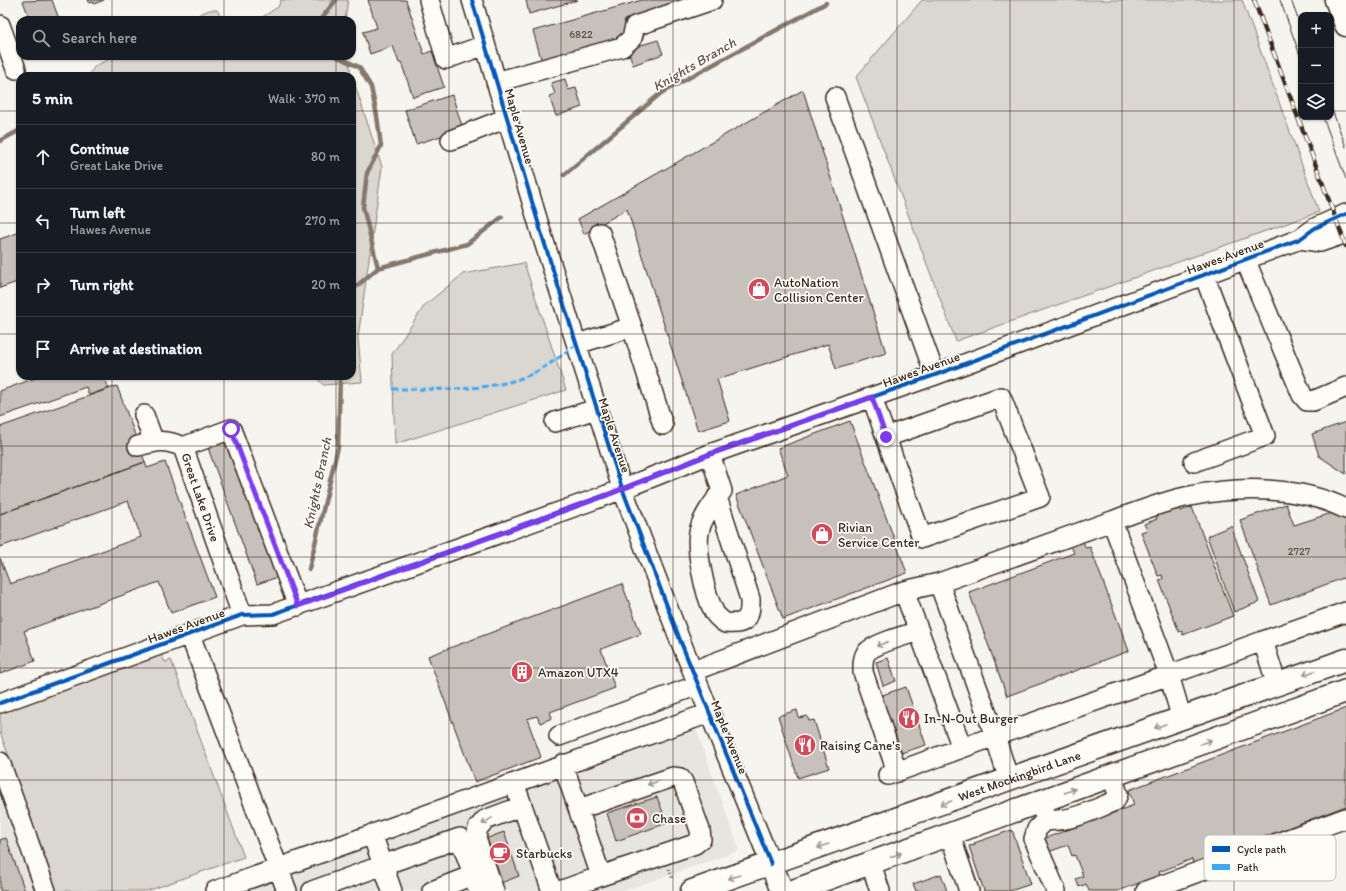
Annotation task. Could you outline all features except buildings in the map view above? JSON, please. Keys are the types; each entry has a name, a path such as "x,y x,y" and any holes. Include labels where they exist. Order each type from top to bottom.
{"main road":[{"path":"1336,0 1346,25"},
{"name":"West Mockingbird Lane","path":"692,891 1346,660"},
{"path":"1277,685 1288,712"},
{"path":"793,891 1019,809 1043,811 1112,776 1346,691"},
{"path":"1009,780 1019,809"},
{"name":"Maple Avenue","path":"771,864 782,891"}],"street":[{"path":"429,0 446,59 485,44"},
{"name":"Maple Avenue","path":"472,0 540,232 622,488 695,678 771,864"},
{"path":"496,82 622,47 632,38 635,26 712,0"},
{"path":"0,25 16,69"},
{"path":"835,97 935,375"},
{"path":"451,140 507,118"},
{"name":"Hawes Avenue","path":"0,703 242,615 273,614 298,606 622,488 710,454 935,375 1300,239 1315,228 1346,214"},
{"path":"600,233 664,425"},
{"name":"Hawes Avenue","path":"1300,239 1320,242 1346,234"},
{"path":"1245,259 1302,395 1307,401 1313,401 1346,387"},
{"path":"1194,462 1265,436 1204,275"},
{"path":"577,344 632,327"},
{"path":"872,397 886,437 922,538 1040,497 1001,397 886,437"},
{"path":"555,422 596,409"},
{"path":"144,415 146,444 161,440 183,447"},
{"name":"Great Lake Drive","path":"242,615 183,447 231,429 298,606"},
{"path":"710,454 722,491 707,511 700,528 698,550 703,576 714,613 724,623 738,624 748,618 750,599 718,497"},
{"path":"559,736 904,591 939,583 1112,520 1189,496 1232,490 1285,492 1328,500 1346,509"},
{"path":"1112,520 1169,675 1182,718"},
{"path":"939,583 1009,780"},
{"path":"904,591 962,748"},
{"path":"919,631 873,648 866,653 863,659 863,672 893,774 994,736 1346,612"},
{"path":"190,635 287,891"},
{"path":"1263,641 1277,685"},
{"path":"215,891 563,764 709,713"},
{"path":"0,762 46,891"},
{"path":"563,764 602,876"},
{"path":"560,891 694,844 701,839 700,830 685,787 680,778 672,777 579,809"},
{"path":"514,783 552,891"},
{"path":"494,891 476,838 478,828 485,820 522,806"},
{"path":"1043,811 1034,839 1056,891"},
{"path":"1299,835 1346,818"},
{"path":"372,834 392,891"},
{"path":"950,835 969,891"},
{"path":"312,891 460,838 476,883 434,891"},
{"path":"870,864 880,891"},
{"path":"1146,891 1204,870"}],"shaded area":[{"path":"281,0 348,0 346,16 264,16 278,7"},
{"path":"922,0 1242,0 1319,212 956,341 856,77"},
{"path":"209,10 217,10 221,16 196,16"},
{"path":"108,60 348,60 351,72 91,72 95,66"},
{"path":"356,88 382,167 358,337 362,382 323,385 319,380 356,380"},
{"path":"524,263 566,390 395,444 392,354 425,305 463,274"},
{"path":"157,653 162,656 165,662 171,660 244,857 147,891 57,891 0,732 0,712"},
{"path":"695,726 738,846 738,851 623,891 233,891"},
{"path":"0,789 37,891 0,891"}],"waterway":[{"path":"323,16 336,0"},
{"name":"Knights Branch","path":"564,175 661,93 826,3"},
{"path":"344,60 359,67 371,87 377,116 381,146 367,173 363,207 378,268"},
{"path":"0,141 16,132"},
{"name":"Knights Branch","path":"356,287 378,268 467,244 502,217"},
{"name":"Knights Branch","path":"309,569 338,447 340,380"}],"tram line":[{"path":"1280,0 1298,50"},
{"path":"1291,0 1298,19"},
{"path":"1334,115 1346,147"},
{"path":"1324,120 1346,179"}],"railway":[{"path":"1254,0 1346,246"}],"marked path":[{"path":"392,389 458,389 491,386 522,378 537,371 577,344"}],"cycle path":[{"path":"472,0 541,232 622,488 680,640 771,864"},
{"path":"0,703 242,615 273,614 607,495 710,454 935,375 1300,239 1315,228 1346,214"}],"place":[{"name":"AutoNation Collision Center","path":"759,289"},
{"name":"Rivian Service Center","path":"822,534"},
{"name":"Amazon UTX4","path":"522,672"},
{"name":"In-N-Out Burger","path":"909,718"},
{"name":"Raising Cane's","path":"805,745"},
{"name":"Chase","path":"637,818"},
{"name":"Starbucks","path":"500,853"}],"route":[{"path":"231,429 298,606 607,495 710,454 773,431 872,397 886,437"}]}
